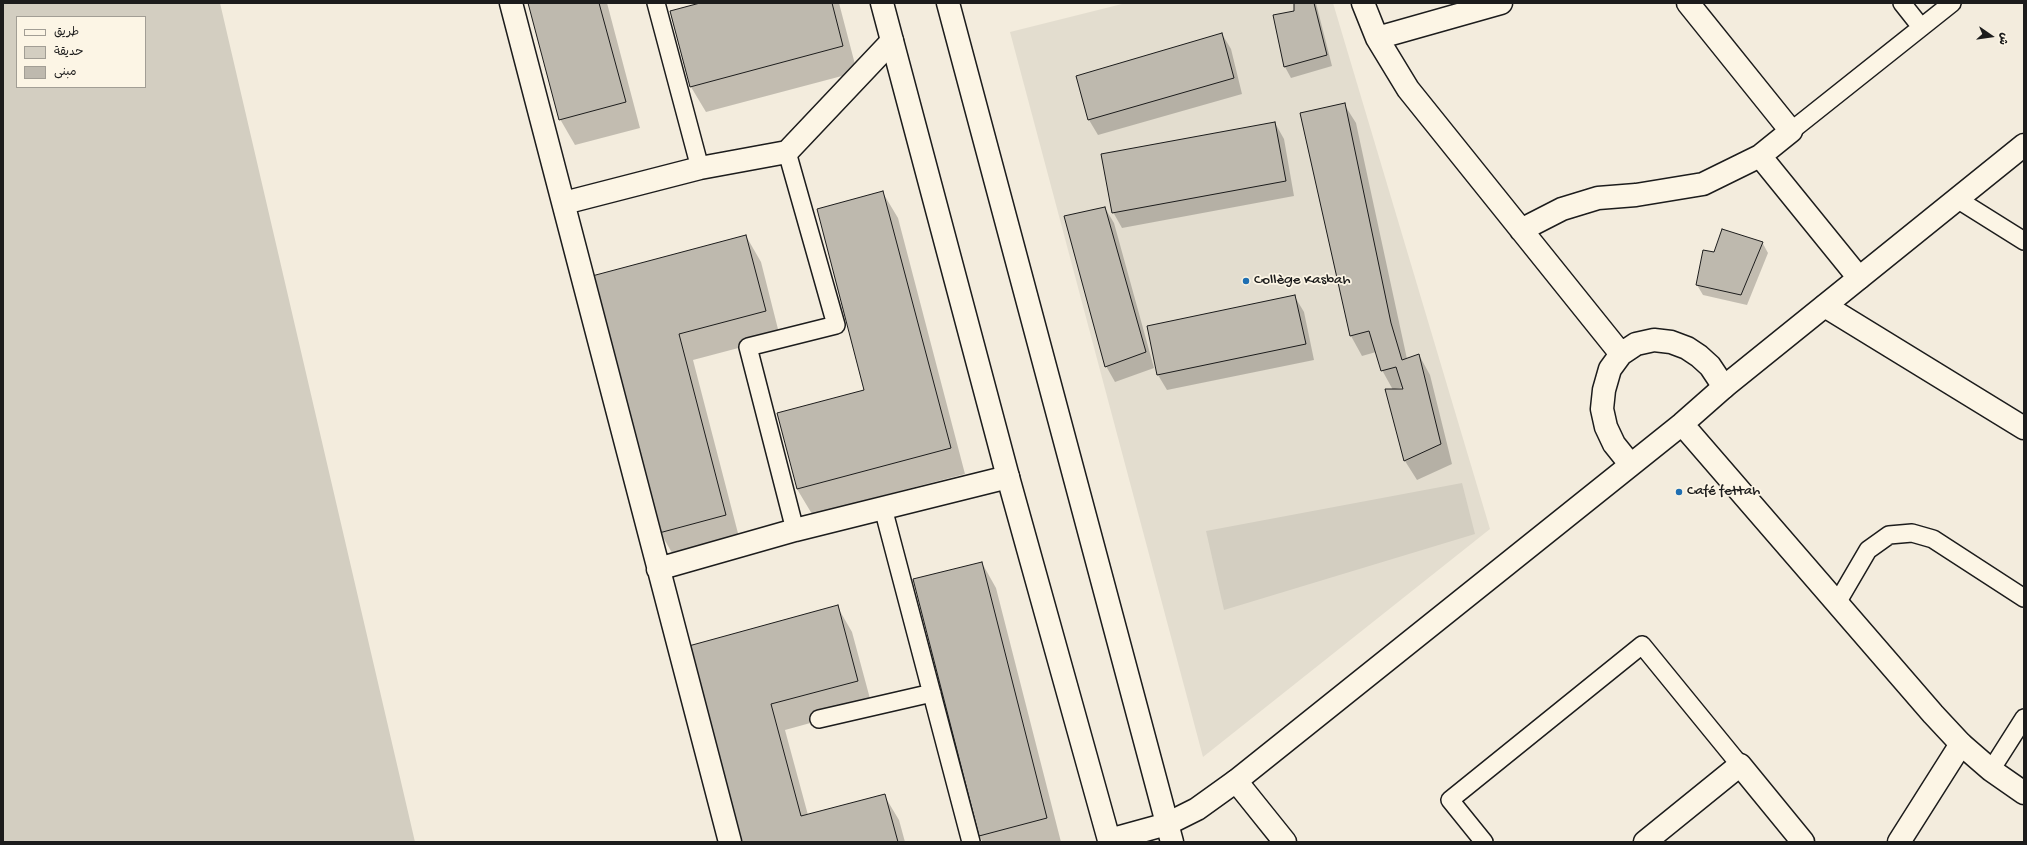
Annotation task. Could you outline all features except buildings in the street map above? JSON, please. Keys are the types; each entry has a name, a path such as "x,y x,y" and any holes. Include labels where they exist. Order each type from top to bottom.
{"street":[{"path":"511,3 730,842"},
{"path":"882,3 1106,841 1169,833 1197,809 1236,781 1630,464 1682,424 1724,387 2024,145"},
{"path":"948,3 1169,833"},
{"path":"1363,3 1377,38 1408,89 1621,354"},
{"path":"1377,38 1501,3"},
{"path":"1521,230 1562,209 1598,198 1636,195 1703,184 1760,156 1791,131 1688,3"},
{"path":"564,203 700,168 787,152 892,41"},
{"path":"1760,156 1859,278"},
{"path":"1825,306 2024,428"},
{"path":"1630,464 1614,444 1606,427 1602,409 1604,390 1610,370 1621,354 1636,344 1648,341 1654,340 1671,342 1687,348 1699,356 1710,366 1724,387"},
{"path":"1682,424 1933,714 1961,744 1991,770 2024,793"},
{"path":"658,569 795,530 1008,477"},
{"path":"1899,842 1961,744"},
{"path":"1645,842 1740,765 1803,842"},
{"path":"1236,781 1285,842"}],"lane":[{"path":"656,3 700,168"},
{"path":"1902,3 1921,27"},
{"path":"1791,131 1952,3"},
{"path":"787,152 836,325 748,347 795,530"},
{"path":"1957,199 2024,241"},
{"path":"883,508 971,842"},
{"path":"1837,602 1868,550 1889,535 1912,532 1933,539 2024,598"},
{"path":"1484,842 1450,800 1642,644 1740,765"},
{"path":"819,719 932,693"},
{"path":"1991,770 2024,718"}],"shaded area":[{"name":"Collège Kasbah","path":"1126,3 1333,3 1490,529 1203,757 1010,32"}],"green space":[{"path":"3,3 220,3 415,842 3,842"},
{"path":"1462,483 1475,534 1224,610 1206,531"}],"place":[{"name":"Collège Kasbah","path":"1246,281"},
{"name":"Café fettah","path":"1679,492"}]}
